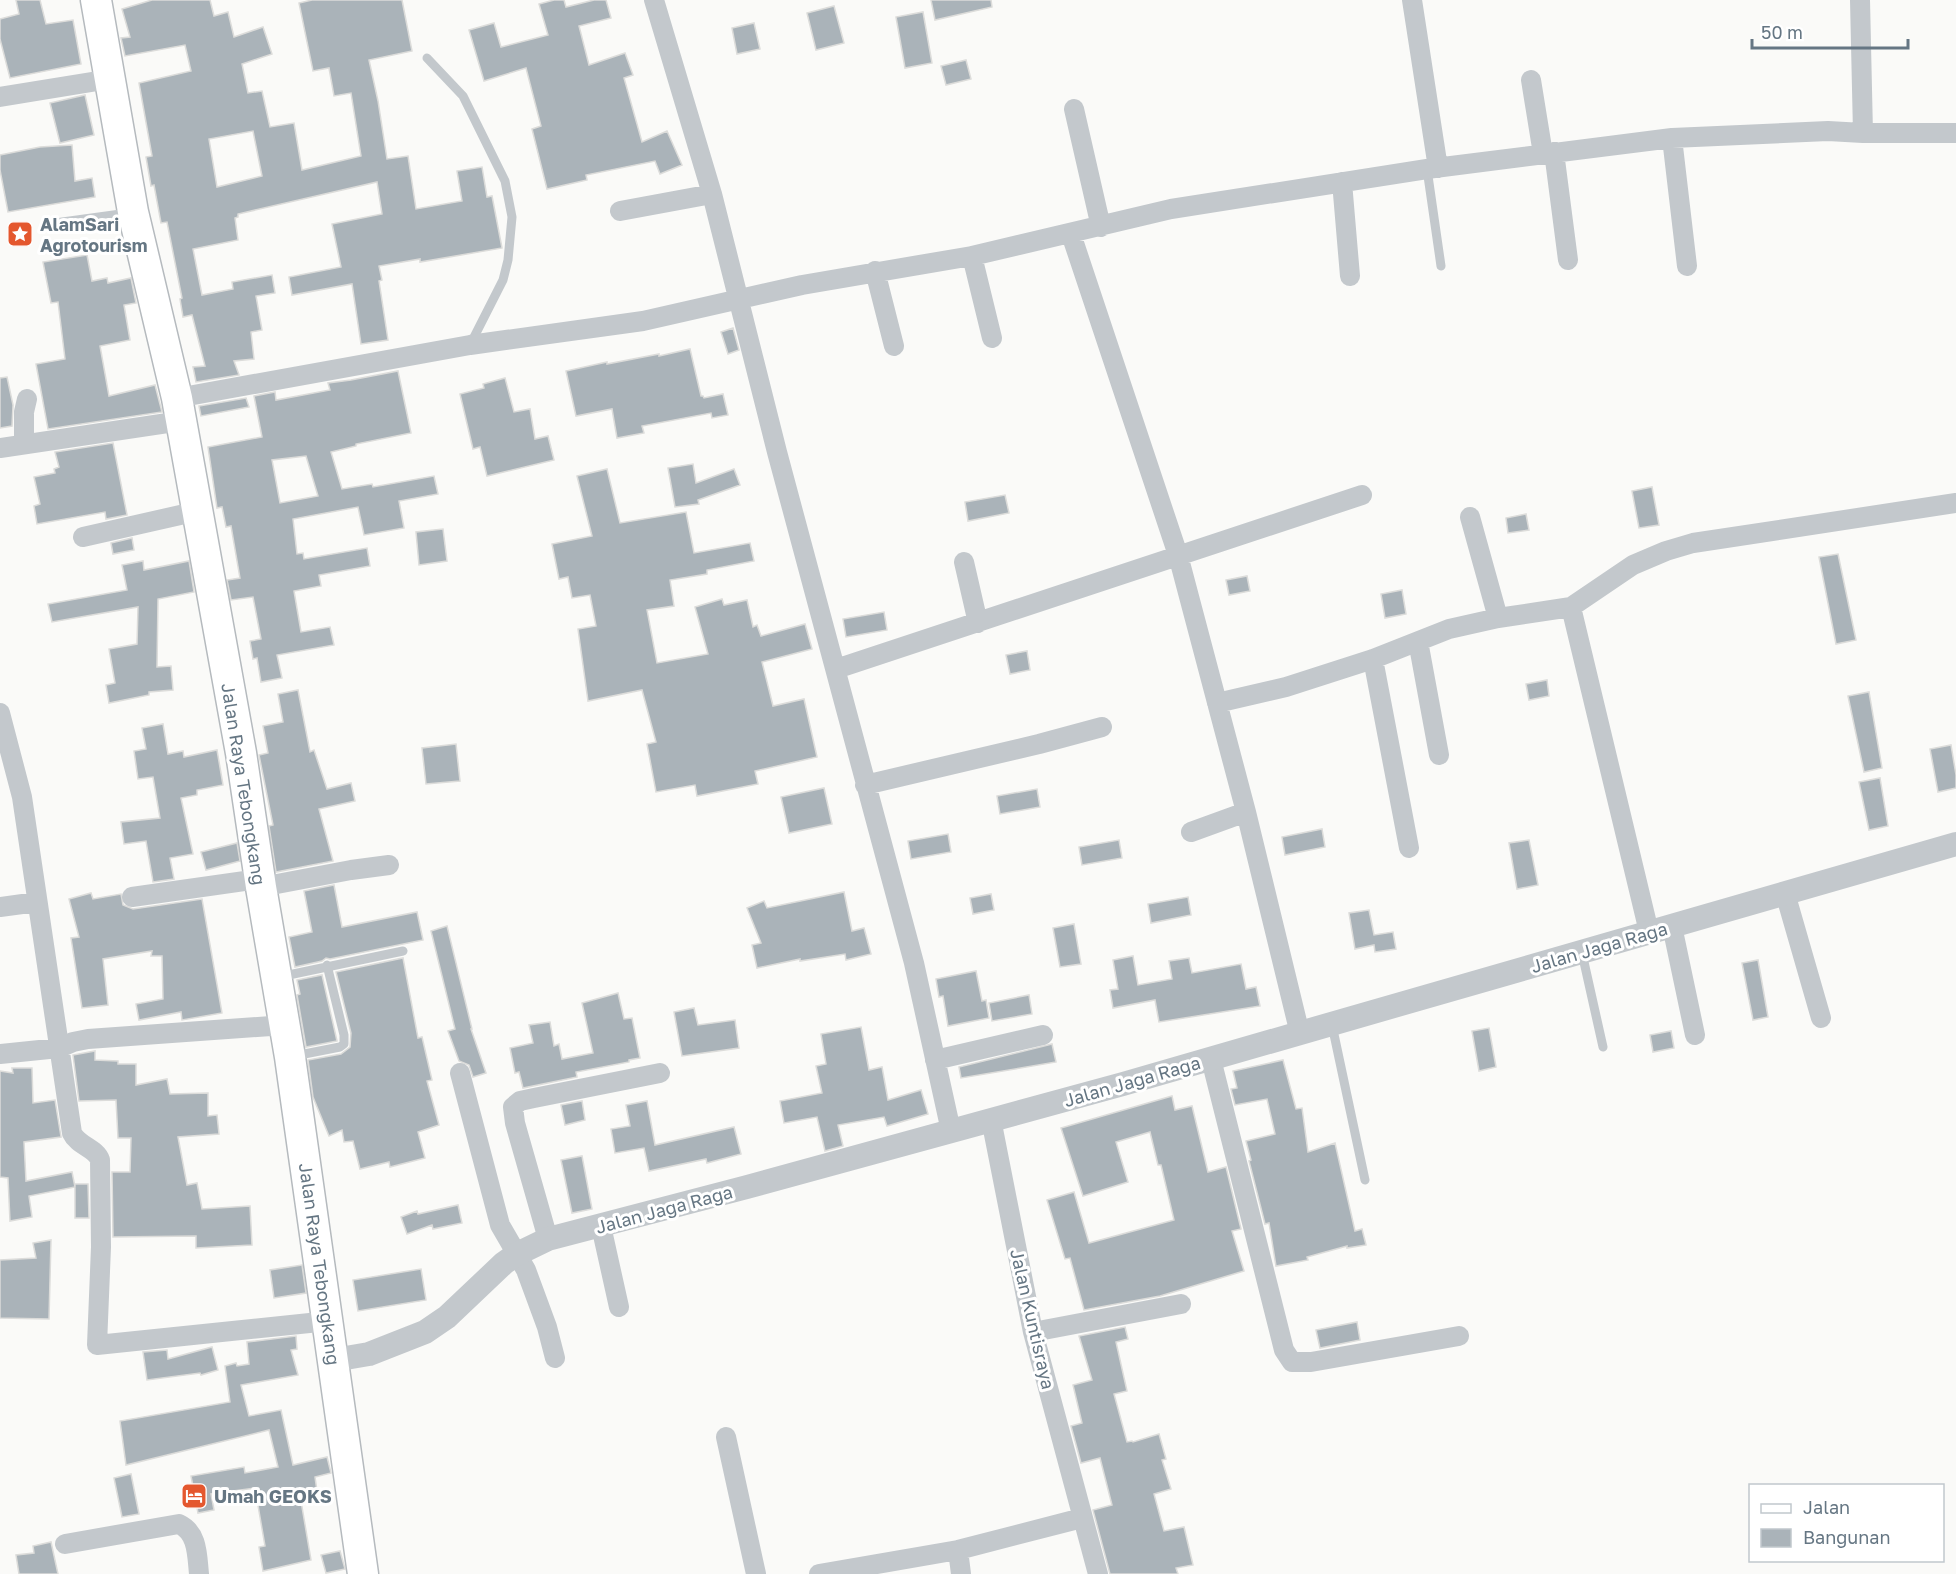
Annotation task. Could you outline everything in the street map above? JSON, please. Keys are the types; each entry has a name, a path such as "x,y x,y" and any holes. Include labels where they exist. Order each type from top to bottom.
{"main road":[{"name":"Jalan Raya Tebongkang","path":"96,0 133,212 179,409 241,753 260,883 290,1057 329,1320 363,1574"}],"street":[{"path":"654,0 712,194 740,299 777,452 914,963 951,1131"},
{"path":"1412,0 1432,168"},
{"path":"1860,0 1863,133"},
{"path":"0,97 110,79"},
{"path":"1531,80 1549,153 1568,260"},
{"path":"1074,109 1101,227"},
{"path":"0,448 470,345 643,321 875,271 972,256 1171,209 1432,168 1672,138 1828,131 1956,133"},
{"path":"1672,138 1688,266"},
{"path":"1342,182 1350,276"},
{"path":"620,211 712,194"},
{"path":"1071,234 1178,555 1246,812 1300,1034"},
{"path":"972,256 992,338"},
{"path":"875,271 894,346"},
{"path":"24,444 24,412 27,399"},
{"path":"836,669 1362,495"},
{"path":"1217,704 1286,687 1373,659 1449,629 1498,618 1571,607 1633,566 1666,550 1692,543 1956,503"},
{"path":"83,537 198,511"},
{"path":"1470,517 1498,618"},
{"path":"964,561 978,623"},
{"path":"1571,607 1649,932"},
{"path":"1418,641 1439,755"},
{"path":"1373,659 1409,848"},
{"path":"0,714 21,797 72,1133 75,1140 99,1156 100,1160 101,1246 97,1345 329,1320"},
{"path":"865,785 1102,728"},
{"path":"1191,832 1246,812"},
{"name":"Jalan Jaga Raga","path":"334,1360 369,1354 425,1332 447,1317 504,1263 533,1246 1332,1025 1956,844"},
{"path":"132,897 260,883 389,865"},
{"path":"1785,893 1821,1018"},
{"path":"0,907 37,902"},
{"path":"1672,926 1695,1035"},
{"path":"0,1054 59,1048 88,1039 285,1025"},
{"path":"935,1059 1043,1035"},
{"path":"1211,1059 1284,1350 1292,1362 1311,1362 1459,1336"},
{"path":"460,1073 500,1225 533,1246"},
{"path":"555,1358 547,1327 526,1270 533,1246 513,1107 520,1101 660,1073"},
{"name":"Jalan Kuntisraya","path":"991,1119 1033,1332 1098,1574"},
{"path":"601,1226 619,1307"},
{"path":"1033,1332 1180,1304"},
{"path":"726,1437 756,1574"},
{"path":"819,1574 849,1571 958,1550 1082,1518"},
{"path":"65,1544 179,1524 190,1532 196,1544 200,1574"},
{"path":"958,1550 961,1574"}],"lane":[{"path":"427,58 463,96 505,181 512,217 508,260 503,280 470,345"},
{"path":"1432,168 1442,266"},
{"path":"55,223 133,212"},
{"path":"277,978 403,951"},
{"path":"1581,951 1603,1047"},
{"path":"290,1057 340,1047 344,1044 344,1035 327,966"},
{"path":"1332,1025 1365,1180"}],"building":[{"path":"16,0 40,0 46,24 73,20 81,64 10,78 0,39 0,19 19,14"},
{"path":"152,0 210,0 214,16 228,12 234,37 263,27 272,54 242,64 248,93 262,91 270,127 294,123 302,170 361,156 351,93 334,96 329,68 313,71 299,3 312,0 402,0 412,51 369,60 387,159 408,156 416,209 462,201 457,171 482,167 487,197 492,196 502,248 420,262 420,259 379,266 382,280 379,281 388,340 361,344 352,284 292,295 289,277 341,267 332,224 382,214 377,182 238,214 235,218 238,240 193,249 202,295 233,289 232,282 272,275 275,293 256,296 262,330 251,332 254,359 234,361 239,375 196,382 193,367 205,366 192,315 183,317 180,299 182,298 167,222 161,223 154,185 151,186 146,157 152,156 139,83 191,71 185,45 125,56 121,38 130,37 122,9","holes":["253,131 262,176 217,187 209,139"]},
{"path":"564,0 566,7 594,0 606,0 611,18 579,26 589,65 625,53 633,75 624,78 642,142 667,131 682,165 660,174 655,161 586,175 587,180 547,189 532,129 541,126 526,68 484,81 469,30 494,23 501,47 548,35 539,4"},
{"path":"931,0 991,0 992,7 935,20"},
{"path":"834,6 844,43 816,50 807,13"},
{"path":"923,12 932,63 905,68 896,17"},
{"path":"754,23 760,49 737,54 732,28"},
{"path":"966,60 971,79 946,85 941,66"},
{"path":"85,95 94,135 60,143 50,103"},
{"path":"72,145 75,181 92,178 95,197 8,212 0,170 0,155 40,147"},
{"path":"87,255 92,281 107,278 108,283 131,278 136,303 124,305 130,340 100,346 109,396 155,385 162,412 48,429 36,364 65,359 58,302 51,303 43,262"},
{"path":"733,328 739,350 728,354 721,332"},
{"path":"690,349 701,396 704,398 723,394 728,415 712,418 711,413 642,426 644,433 617,438 612,409 576,416 566,371"},
{"path":"398,371 411,433 356,444 356,446 331,452 342,489 372,484 373,487 434,476 438,494 399,501 404,528 364,535 358,507 293,519 297,554 303,553 304,559 367,548 370,566 319,575 321,586 294,591 301,632 330,627 334,645 277,655 282,678 261,682 257,658 253,659 250,641 261,639 253,597 231,600 227,580 240,578 231,526 226,527 222,507 217,508 208,447 262,437 254,396 275,392 276,400 330,390 328,383","holes":["306,456 318,496 280,503 272,460"]},
{"path":"7,377 13,405 12,426 0,428 0,378"},
{"path":"505,378 514,412 530,409 535,439 548,436 554,460 487,476 480,447 473,449 460,394 484,388 483,384"},
{"path":"246,398 249,407 201,416 199,406"},
{"path":"113,443 127,515 106,519 105,512 37,524 34,506 40,504 34,477 55,473 54,469 59,467 55,452"},
{"path":"693,464 696,483 734,469 740,485 698,500 699,504 675,507 668,468"},
{"path":"607,469 620,523 686,512 694,553 750,543 754,561 707,570 707,574 670,580 674,606 647,610 657,663 708,654 695,607 722,599 724,605 747,600 753,627 757,625 761,636 805,624 812,649 762,662 773,706 804,699 817,757 755,771 758,784 697,796 695,785 656,792 647,744 656,742 642,690 588,701 578,629 596,626 590,595 572,598 568,577 559,579 552,544 592,536 577,476"},
{"path":"1652,487 1659,525 1639,528 1632,491"},
{"path":"1005,495 1009,513 968,521 965,502"},
{"path":"1526,514 1529,530 1508,533 1506,518"},
{"path":"443,529 447,561 419,565 416,532"},
{"path":"132,538 134,550 113,554 111,543"},
{"path":"1838,554 1856,640 1836,644 1819,557"},
{"path":"143,561 144,570 189,561 194,592 158,599 157,667 171,666 173,690 149,692 149,695 109,703 106,685 115,683 109,649 137,644 138,607 52,622 48,604 127,590 122,565"},
{"path":"1247,576 1250,591 1229,595 1226,580"},
{"path":"1402,590 1406,614 1385,618 1381,594"},
{"path":"884,612 887,630 846,637 843,619"},
{"path":"1027,651 1030,670 1010,674 1006,655"},
{"path":"1547,680 1549,696 1529,700 1526,684"},
{"path":"298,690 310,752 314,750 327,789 351,783 355,801 319,809 333,861 276,872 269,826 273,825 259,755 268,753 263,726 283,722 278,694"},
{"path":"1869,692 1882,768 1864,772 1848,696"},
{"path":"163,724 168,754 183,751 184,757 217,750 223,785 197,790 197,795 181,798 193,854 170,858 174,879 153,882 146,841 124,844 121,822 160,818 153,777 138,779 134,751 146,749 142,728"},
{"path":"456,744 460,781 426,784 422,748"},
{"path":"1951,745 1956,788 1938,792 1930,749"},
{"path":"1880,778 1888,826 1869,830 1859,782"},
{"path":"824,788 832,824 789,833 781,797"},
{"path":"1037,789 1040,807 1000,814 997,796"},
{"path":"1322,829 1325,847 1285,855 1282,837"},
{"path":"948,834 951,852 911,859 908,841"},
{"path":"1119,840 1122,858 1082,865 1079,847"},
{"path":"1529,840 1538,885 1517,889 1509,843"},
{"path":"237,843 240,861 206,870 201,852"},
{"path":"334,885 342,927 417,912 423,940 326,958 295,967 289,937 312,932 304,891"},
{"path":"844,892 852,931 864,928 871,954 846,960 845,954 800,961 800,959 757,968 752,945 761,943 747,908 764,901 767,908"},
{"path":"91,893 93,899 121,894 123,905 133,909 202,899 222,1013 182,1020 181,1012 139,1020 136,1004 163,999 162,956 151,956 152,951 103,959 108,1005 82,1008 71,938 79,937 69,899"},
{"path":"991,894 994,910 973,914 970,898"},
{"path":"1188,897 1191,915 1151,923 1148,904"},
{"path":"1369,910 1374,935 1393,932 1396,949 1375,952 1374,945 1355,949 1349,913"},
{"path":"1074,924 1081,964 1060,967 1053,928"},
{"path":"447,926 471,1029 486,1073 473,1077 469,1065 459,1061 448,1031 455,1029 431,931"},
{"path":"1133,956 1138,985 1172,979 1169,961 1189,958 1192,973 1241,964 1246,989 1256,987 1260,1006 1159,1022 1155,1000 1113,1008 1110,990 1118,989 1113,960"},
{"path":"403,958 418,1038 422,1037 432,1080 427,1081 439,1125 418,1132 425,1158 390,1167 389,1162 360,1169 353,1141 344,1142 342,1130 329,1136 313,1097 308,1060 341,1054 350,1047 351,1033 336,972"},
{"path":"1758,960 1768,1017 1753,1020 1742,963"},
{"path":"976,971 982,1001 986,1000 989,1018 948,1026 943,996 939,997 936,979"},
{"path":"322,975 337,1041 306,1047 297,995 300,994 297,980"},
{"path":"618,993 624,1019 632,1018 640,1058 576,1072 577,1077 523,1088 519,1072 515,1073 510,1048 533,1043 529,1025 550,1022 554,1046 559,1044 562,1059 593,1053 582,1003"},
{"path":"1029,995 1032,1014 992,1021 989,1003"},
{"path":"694,1008 698,1025 735,1020 739,1048 682,1056 674,1012"},
{"path":"861,1027 869,1070 882,1067 888,1100 921,1090 928,1114 887,1126 884,1117 838,1125 843,1146 825,1151 817,1117 784,1123 780,1101 822,1093 816,1066 826,1064 821,1034"},
{"path":"1489,1028 1496,1067 1479,1071 1472,1031"},
{"path":"1671,1031 1674,1048 1653,1052 1650,1035"},
{"path":"1052,1044 1056,1062 961,1078 959,1067"},
{"path":"95,1051 95,1060 136,1064 136,1085 167,1079 170,1094 208,1093 208,1116 217,1115 219,1134 178,1137 187,1185 197,1183 202,1209 250,1206 252,1245 196,1248 196,1236 113,1237 112,1172 130,1172 131,1138 118,1138 116,1100 79,1101 73,1055"},
{"path":"1283,1060 1296,1109 1302,1108 1308,1152 1335,1143 1355,1231 1362,1229 1366,1245 1347,1248 1347,1246 1307,1257 1308,1260 1276,1266 1269,1223 1265,1224 1246,1141 1275,1134 1267,1099 1235,1105 1231,1089 1237,1088 1233,1071"},
{"path":"12,1068 32,1068 33,1103 55,1100 61,1137 24,1142 26,1181 72,1172 75,1187 29,1196 32,1217 10,1221 8,1178 0,1177 0,1071 13,1073"},
{"path":"1172,1096 1175,1110 1192,1106 1208,1172 1226,1167 1241,1229 1232,1231 1244,1271 1160,1296 1084,1310 1070,1258 1065,1259 1047,1200 1074,1192 1089,1243 1174,1220 1161,1165 1158,1165 1150,1132 1116,1142 1128,1182 1083,1196 1061,1128"},
{"path":"582,1101 585,1120 565,1125 561,1105"},
{"path":"647,1101 655,1145 734,1127 741,1154 707,1163 706,1159 649,1171 644,1148 615,1153 611,1129 630,1126 626,1105"},
{"path":"582,1156 592,1209 572,1213 561,1160"},
{"path":"75,1184 88,1184 89,1218 75,1218"},
{"path":"458,1205 462,1223 433,1229 432,1225 407,1234 401,1217 417,1211 418,1214"},
{"path":"51,1240 49,1319 0,1318 0,1260 36,1258 33,1243"},
{"path":"302,1265 306,1293 274,1298 270,1270"},
{"path":"421,1269 426,1300 358,1311 353,1280"},
{"path":"1357,1322 1360,1340 1320,1348 1316,1330"},
{"path":"1125,1327 1128,1339 1116,1342 1127,1391 1114,1394 1127,1442 1159,1434 1166,1459 1162,1460 1171,1489 1154,1494 1164,1531 1184,1527 1193,1565 1176,1568 1178,1574 1110,1574 1093,1510 1112,1505 1100,1458 1081,1463 1071,1426 1082,1423 1073,1385 1092,1380 1079,1336"},
{"path":"296,1336 297,1349 291,1350 298,1375 241,1385 249,1416 281,1410 293,1465 327,1457 331,1473 315,1477 318,1498 301,1501 311,1560 263,1571 259,1547 265,1546 255,1488 211,1494 214,1510 198,1513 191,1476 244,1467 245,1473 278,1467 269,1430 126,1465 120,1421 230,1402 225,1366 236,1363 237,1366 249,1364 247,1342"},
{"path":"212,1347 218,1370 201,1375 200,1373 147,1380 143,1352 167,1350 168,1359"},
{"path":"131,1474 139,1514 122,1517 114,1478"},
{"path":"51,1542 58,1574 19,1574 16,1555 34,1553 33,1546"},
{"path":"340,1551 345,1569 326,1573 321,1555"}],"place":[{"name":"AlamSari Agrotourism","path":"20,234"},
{"name":"Umah GEOKS","path":"194,1496"}]}
